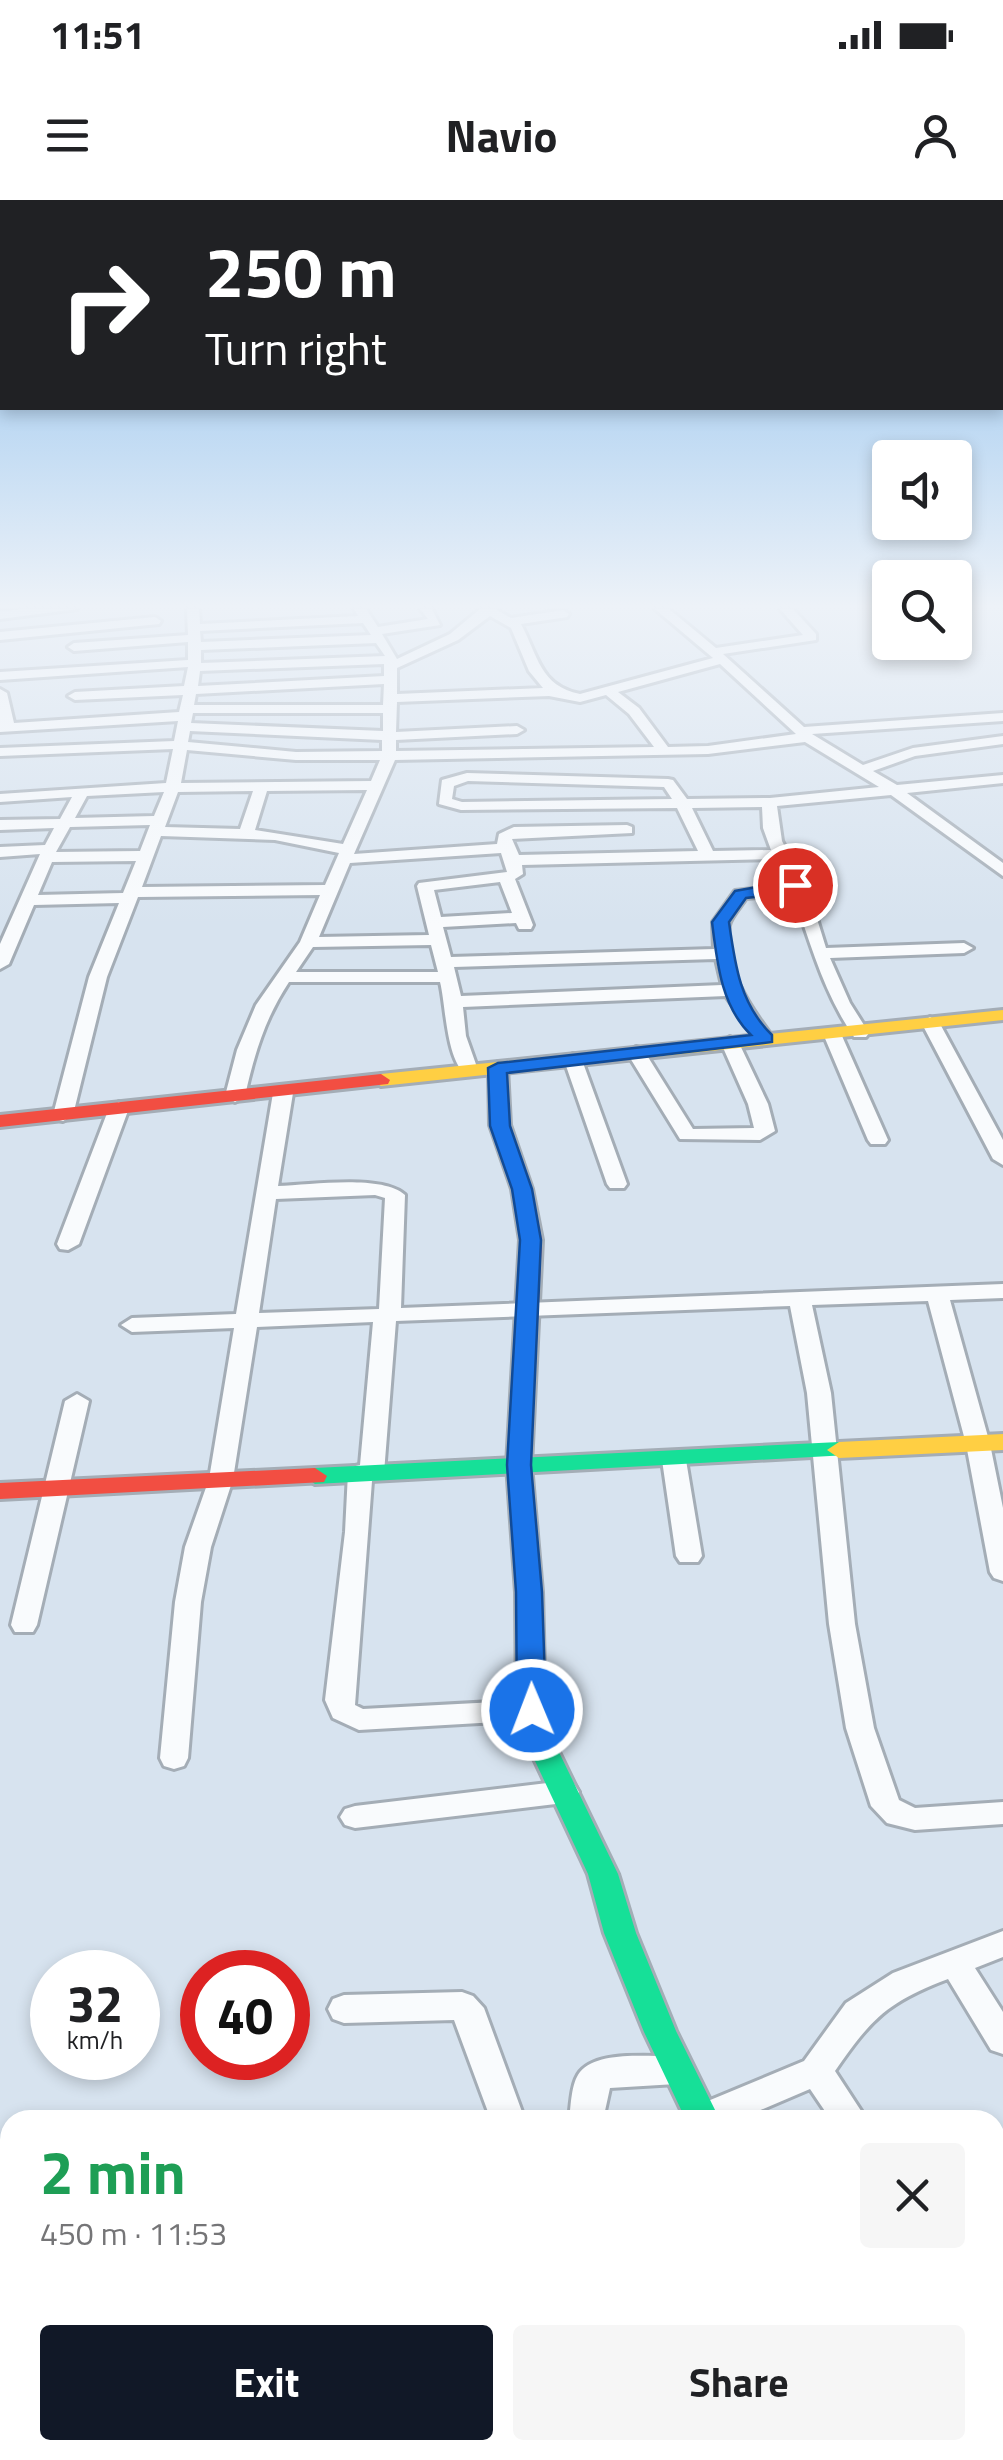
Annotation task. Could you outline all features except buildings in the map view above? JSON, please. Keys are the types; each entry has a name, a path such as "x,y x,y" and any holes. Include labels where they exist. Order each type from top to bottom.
{"street":[{"path":"80,714 81,720"},
{"path":"183,717 198,714"},
{"path":"235,1096 252,1035 284,976 308,942 379,785 389,756 390,714"},
{"path":"635,714 664,751"},
{"path":"781,714 803,734 890,787 1003,870"},
{"path":"63,1114 80,1036 128,895 173,787 183,717"},
{"path":"4,728 81,720 183,717 390,736 517,730"},
{"path":"0,752 166,744 296,756 708,750 803,734 1003,717"},
{"path":"896,724 913,752"},
{"path":"861,770 913,752 1003,740"},
{"path":"708,856 680,804 672,786 663,782 467,777 447,783 444,801 461,806 680,804 770,802 890,787 1003,779"},
{"path":"0,798 173,787 379,785"},
{"path":"246,833 261,788"},
{"path":"0,964 9,924 27,900 82,792"},
{"path":"770,802 770,822 797,889 808,930 822,953 842,1007 860,1033"},
{"path":"621,804 634,856"},
{"path":"0,824 69,820 158,826 246,833 347,855 508,862 782,854"},
{"path":"308,942 523,922 508,862 506,834 628,830"},
{"path":"565,831 570,858"},
{"path":"0,852 145,856"},
{"path":"469,1070 457,1036 454,1002 427,884 508,862"},
{"path":"765,1038 742,1017 724,954 721,922 741,894 797,889"},
{"path":"27,900 330,890"},
{"path":"822,953 964,948"},
{"path":"284,976 724,954"},
{"path":"454,1002 733,990"},
{"path":"0,1121 765,1038 833,1036 1003,1014"},
{"path":"930,1022 1003,1159"},
{"path":"833,1036 878,1140"},
{"path":"636,1053 687,1135 760,1134 765,1131 758,1104 730,1043"},
{"path":"573,1060 617,1184"},
{"path":"498,1068 500,1126 522,1189 531,1240 519,1465 529,1592 532,1710 546,1759 603,1874 620,1933 676,2070 698,2110"},
{"path":"174,1758 188,1602 198,1547 221,1479 283,1093"},
{"path":"68,1244 119,1108"},
{"path":"268,1193 376,1188 394,1194 388,1316 338,1700 343,1711 358,1720 532,1710"},
{"path":"132,1325 1003,1290"},
{"path":"937,1293 990,1443 1003,1572"},
{"path":"800,1299 826,1450 842,1624 860,1728 886,1806 896,1815 915,1819 1003,1812"},
{"path":"24,1624 77,1401"},
{"path":"0,1491 990,1443"},
{"path":"674,1460 689,1556"},
{"path":"356,1817 564,1792"},
{"path":"726,2110 816,2071 857,2013 904,1982 1003,1944"},
{"path":"955,1962 1003,2040"},
{"path":"344,2009 462,2006 474,2018 505,2110"},
{"path":"588,2110 592,2082 603,2074 676,2070"},
{"path":"816,2071 843,2110"}],"traffic: fast":[{"path":"315,1476 839,1450"},
{"path":"542,1746 603,1874 620,1933 660,2032 698,2110"}],"traffic: slow":[{"path":"381,1080 1003,1015"},
{"path":"839,1450 1003,1442"}],"traffic: jam":[{"path":"498,1068 500,1125 522,1189 531,1240 519,1465 529,1592 531,1710 542,1746"},
{"path":"0,1121 381,1080"},
{"path":"0,1491 315,1476"}],"route":[{"path":"532,1710 529,1592 519,1465 531,1240 522,1189 500,1126 498,1068 765,1038 742,1017 726,967 721,922 741,894 797,889 795,885"}]}
